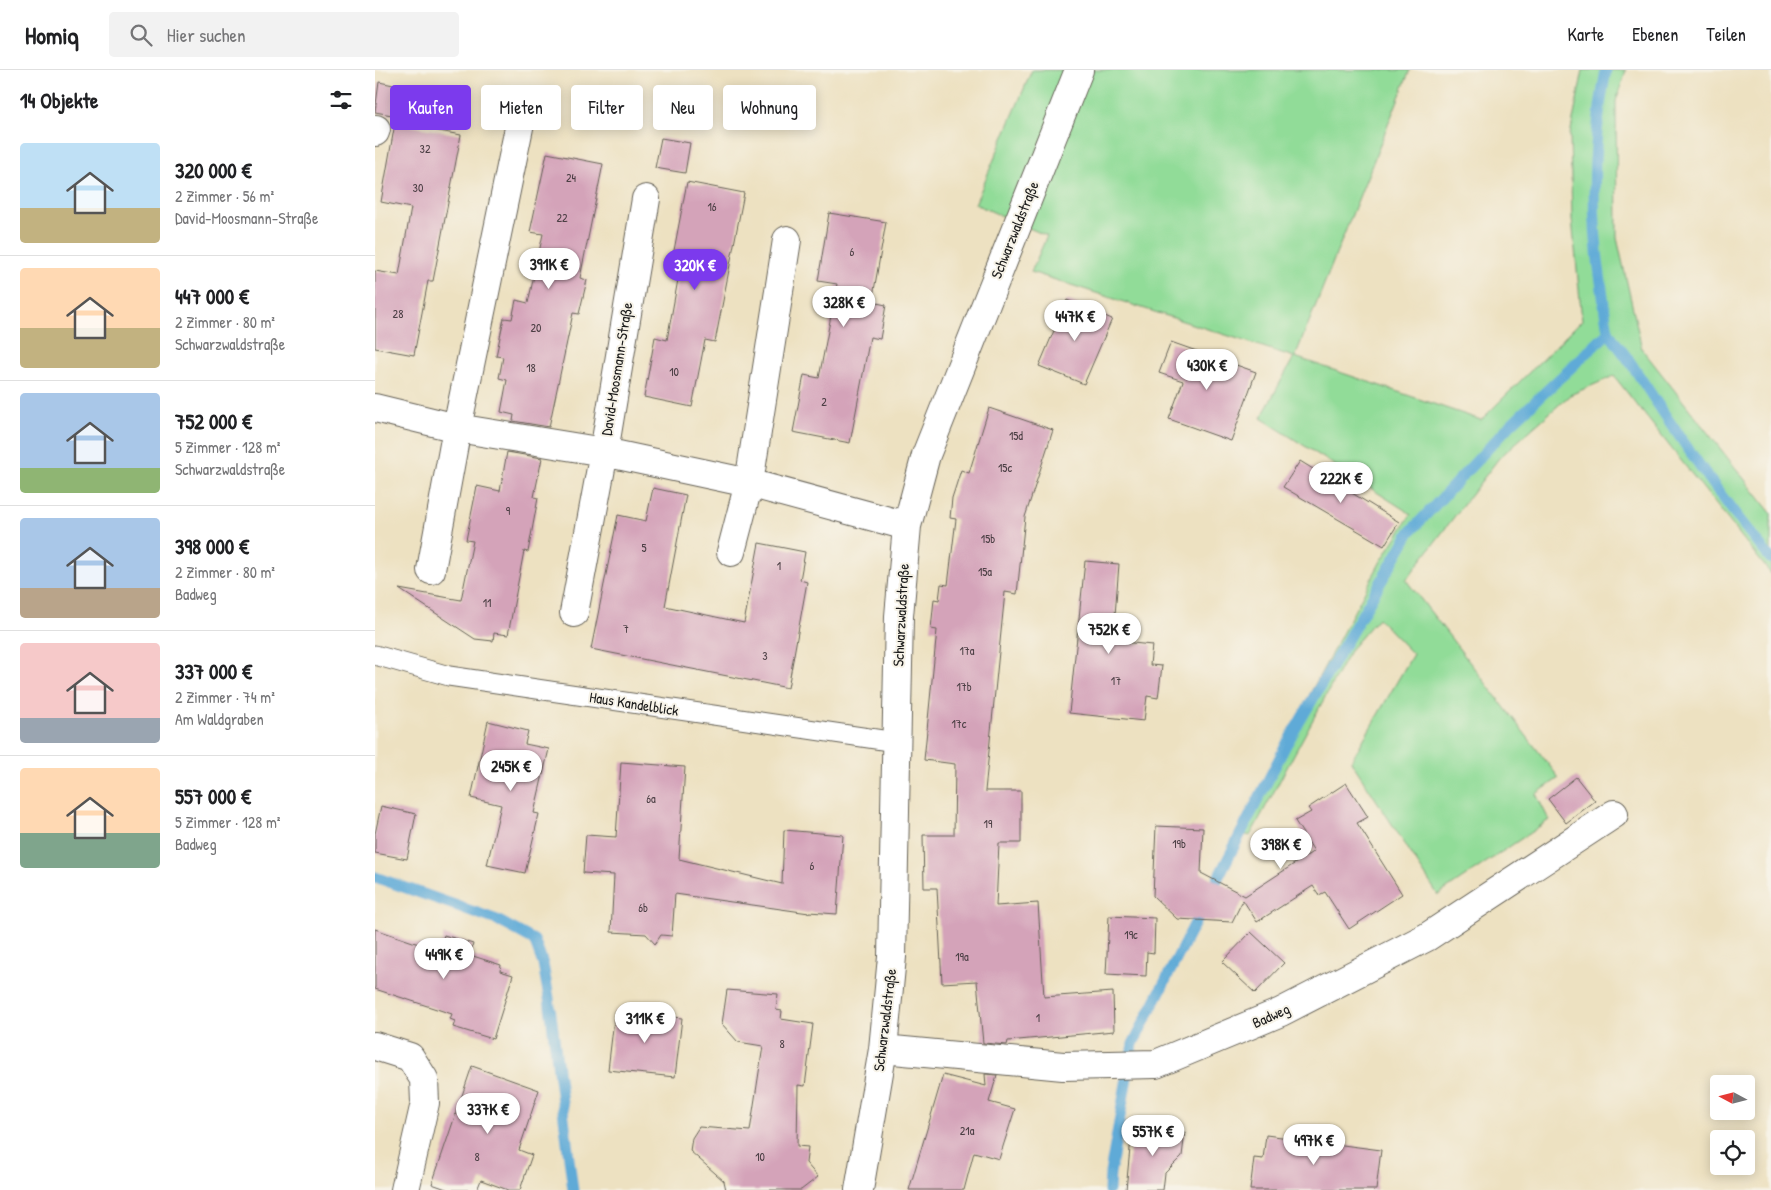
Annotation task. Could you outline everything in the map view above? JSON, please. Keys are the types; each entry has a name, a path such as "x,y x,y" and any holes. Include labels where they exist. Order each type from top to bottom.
{"street":[{"name":"Schwarzwaldstraße","path":"859,1190 883,1050 892,957 899,616 907,526 926,455 1079,70"},
{"path":"431,570 457,428 519,130"},
{"name":"David-Moosmann-Straße","path":"574,613 604,452 646,198"},
{"path":"731,552 749,483 787,240"},
{"name":"David-Moosmann-Straße","path":"375,408 457,428 604,452 749,483 907,526"},
{"name":"Badweg","path":"883,1050 1063,1066 1156,1064 1281,1012 1427,937 1614,814"},
{"path":"375,1046 410,1057 424,1078 425,1103 405,1190"}],"lane":[{"name":"Haus Kandelblick","path":"375,655 449,676 895,742"}],"green space":[{"path":"1032,70 1410,70 1295,357 1481,420 1582,320 1572,219 1570,135 1583,70 1626,70 1616,101 1617,238 1642,349 1771,513 1771,574 1614,376 1570,395 1499,458 1406,580 1559,778 1536,794 1549,820 1438,895 1351,761 1413,654 1378,618 1351,649 1250,836 1236,832 1381,561 1411,514 1261,418 1294,357 1031,272 1047,236 975,204"}],"building":[{"path":"379,82 394,85 390,85 390,115 375,112"},
{"path":"394,130 434,130 461,135 433,281 428,281 414,355 375,348 375,271 399,275 411,208 381,202"},
{"path":"661,138 690,143 685,173 655,168"},
{"path":"547,153 603,164 580,278 587,280 579,314 573,313 549,427 513,421 514,415 501,412 507,380 499,378 503,357 496,356 504,318 512,319 516,300 528,303 543,234 530,232"},
{"path":"687,182 744,193 715,342 705,340 692,407 644,397 655,337 667,340 681,263 672,261"},
{"path":"829,213 886,222 872,302 886,305 880,339 870,337 850,443 793,432 804,375 819,378 837,284 818,281"},
{"path":"1067,300 1112,319 1084,384 1039,366"},
{"path":"1171,342 1256,372 1231,441 1169,419 1183,381 1159,373"},
{"path":"989,408 1053,430 1025,517 1017,594 1005,592 985,791 1021,791 1021,843 999,843 996,906 1038,903 1044,997 1113,992 1114,1031 1008,1041 1007,1045 983,1043 977,981 942,983 937,888 924,888 923,835 954,835 955,764 924,760 937,630 931,629 934,599 939,600 941,584 948,585 956,519 950,518 952,498 961,470 969,473"},
{"path":"507,452 542,458 534,497 538,498 528,552 524,551 508,635 494,633 493,641 475,639 399,589 461,600 473,541 466,540 477,486 500,491"},
{"path":"1300,461 1399,522 1384,546 1283,487"},
{"path":"653,488 686,495 665,606 744,623 759,543 805,552 800,580 807,582 788,688 591,649 618,515 646,521"},
{"path":"1085,561 1119,564 1113,641 1152,645 1150,665 1162,666 1158,698 1147,696 1144,721 1069,713"},
{"path":"488,721 528,731 525,744 549,749 534,813 539,814 525,873 487,865 501,805 471,798"},
{"path":"621,762 685,767 679,859 782,884 784,830 843,835 837,914 809,913 675,894 672,936 661,935 655,944 646,934 611,932 614,875 583,873 586,835 616,837"},
{"path":"1576,777 1595,801 1566,823 1548,799"},
{"path":"1346,783 1368,817 1357,823 1402,894 1349,929 1325,892 1319,895 1313,886 1257,922 1243,900 1232,922 1177,919 1153,896 1156,826 1203,828 1201,873 1245,896 1314,851 1295,821 1311,812 1308,808"},
{"path":"381,806 416,814 407,859 375,853 375,834"},
{"path":"1109,916 1155,918 1154,953 1147,952 1146,976 1106,974"},
{"path":"375,929 439,951 444,935 473,944 470,955 501,965 500,971 513,975 493,1039 453,1027 455,1021 450,1019 452,1014 375,989"},
{"path":"1251,932 1284,963 1255,993 1222,962"},
{"path":"727,990 778,994 776,1010 782,1011 781,1019 813,1024 805,1086 798,1085 797,1146 808,1147 806,1163 818,1177 801,1190 726,1190 724,1181 690,1151 692,1138 699,1127 750,1131 763,1046 738,1042 722,1024"},
{"path":"615,1011 682,1018 675,1077 608,1070"},
{"path":"472,1066 539,1090 519,1150 532,1155 520,1190 508,1190 481,1180 477,1190 449,1190 432,1184"},
{"path":"985,1074 997,1075 989,1102 1015,1109 999,1159 974,1152 964,1190 909,1190 943,1075 986,1086"},
{"path":"1138,1125 1185,1132 1182,1156 1165,1173 1163,1190 1126,1190 1131,1138 1136,1139"},
{"path":"1266,1135 1381,1150 1376,1190 1250,1190 1254,1158 1263,1159"}],"waterway":[{"path":"1606,70 1595,152 1594,207 1598,262 1608,330 1699,465 1771,559"},
{"path":"1109,1190 1110,1173 1133,1044 1286,745 1410,532 1510,425 1609,332"},
{"path":"375,877 497,920 534,940 543,964 549,998 573,1190"}]}
